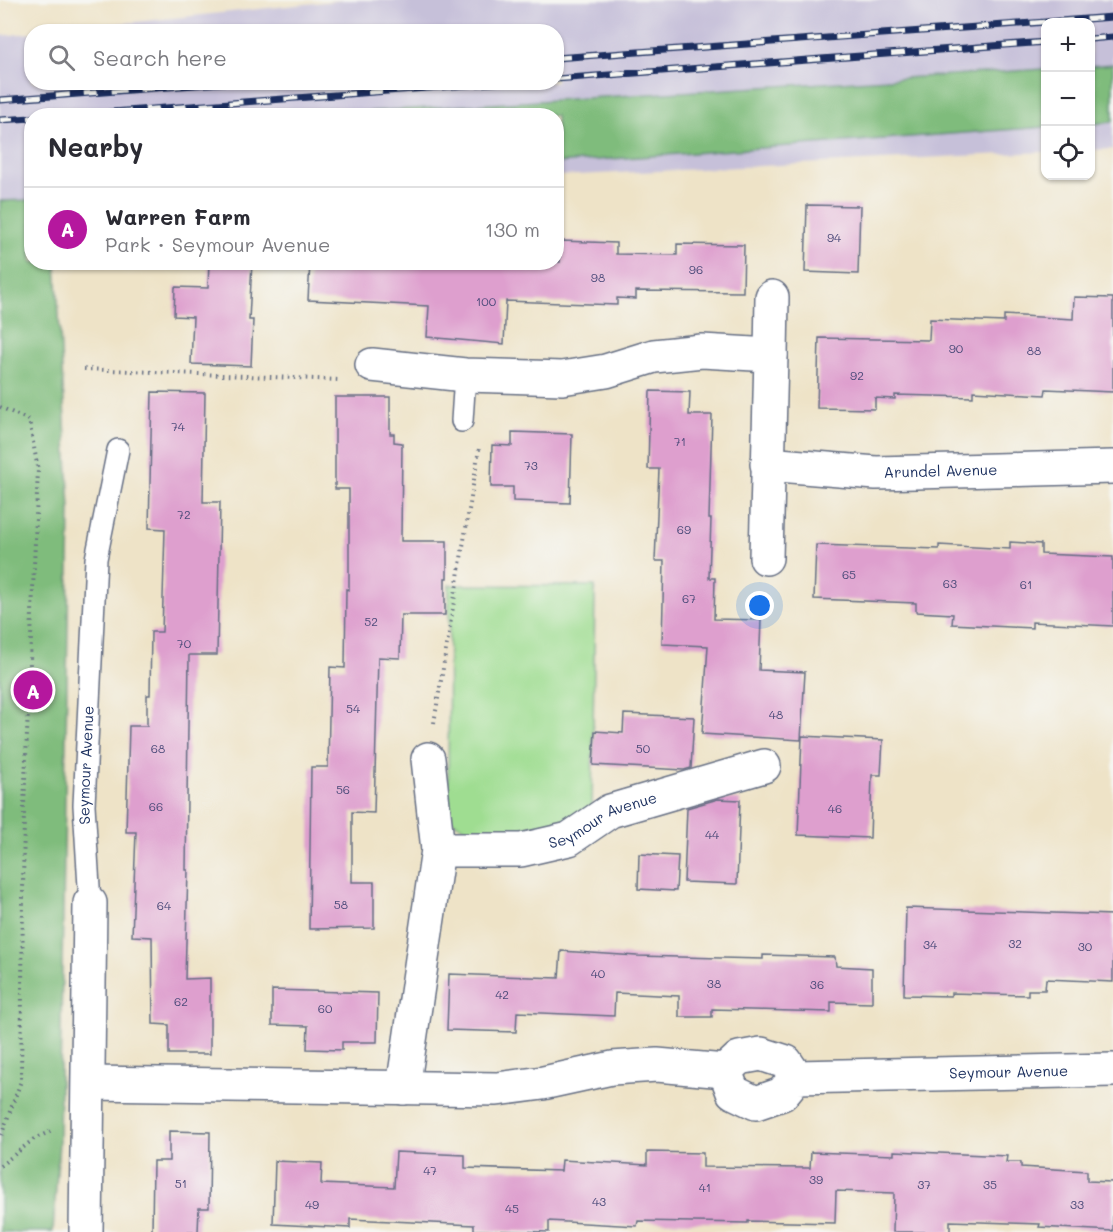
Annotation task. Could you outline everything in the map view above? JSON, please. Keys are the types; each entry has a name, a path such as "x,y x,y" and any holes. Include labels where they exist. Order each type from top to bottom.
{"street":[{"path":"766,558 772,297"},
{"path":"372,365 465,375 562,378 606,371 654,356 702,351 771,355"},
{"name":"Arundel Avenue","path":"767,464 876,473 1113,467"},
{"path":"403,1088 438,850 428,759"},
{"name":"Seymour Avenue","path":"438,850 521,850 569,839 610,811 764,765"},
{"name":"Seymour Avenue","path":"86,1232 90,903"},
{"path":"89,1083 497,1089 543,1083 612,1068 657,1065 725,1071 739,1058 761,1054 786,1062 796,1077 782,1094 756,1103 734,1092 725,1071"},
{"name":"Seymour Avenue","path":"796,1077 1113,1070"}],"lane":[{"path":"462,421 465,375"},
{"name":"Seymour Avenue","path":"90,903 84,805 96,559 118,450"}],"path":[{"path":"84,369 356,381 372,365"},
{"path":"0,407 28,420 38,469 24,806 21,1081 0,1139"},
{"path":"428,759 479,449 462,421"}],"shaded area":[{"path":"344,0 1113,0 1113,149 1095,150 1095,18 1041,18 1041,152 564,176 564,108 24,108 24,200 0,201 0,36 24,34 24,90 564,90 564,24 116,24"}],"green space":[{"path":"1113,64 1113,122 1095,124 1095,66"},
{"path":"1041,69 1041,127 564,162 564,108 429,108"},
{"path":"24,200 24,270 56,270 70,509 59,1142 53,1232 0,1232 0,201"},
{"path":"449,585 595,586 592,807 581,820 520,834 470,831 450,820 448,809"}],"building":[{"path":"807,205 860,206 858,274 805,272"},
{"path":"564,241 616,243 616,254 677,255 677,244 744,245 743,292 636,291 636,299 617,298 617,305 506,301 504,344 427,337 429,306 308,300 310,270 564,270"},
{"path":"209,270 252,270 249,320 253,320 251,366 191,364 193,317 174,316 175,287 208,288"},
{"path":"1074,297 1113,298 1113,392 1046,389 1045,395 973,391 973,397 895,395 895,399 875,398 875,409 817,408 819,338 929,340 930,319 1004,322 1004,315 1073,319"},
{"path":"650,391 690,392 689,415 712,415 709,578 715,578 714,619 761,620 759,670 805,672 801,740 702,734 708,646 662,644 664,561 655,561 659,469 648,469"},
{"path":"152,392 205,393 203,502 220,502 217,655 189,655 185,979 210,978 210,1054 169,1054 169,1025 153,1024 152,937 132,936 136,832 126,832 129,726 147,726 151,632 162,632 165,529 149,528"},
{"path":"335,397 390,397 390,434 394,434 394,442 402,443 401,541 447,541 447,578 445,578 445,615 401,615 400,658 378,657 374,813 352,812 352,882 374,882 374,928 309,929 311,767 328,767 330,667 345,668 346,589 349,590 349,489 335,489"},
{"path":"512,432 572,434 570,503 513,501 513,487 491,487 492,445 512,446"},
{"path":"1010,542 1041,544 1041,554 1113,557 1113,626 1032,622 1032,628 952,624 953,614 916,612 916,603 814,599 816,545 939,549 939,545 1010,549"},
{"path":"624,714 694,717 691,768 684,770 593,765 595,731 623,733"},
{"path":"802,736 883,740 881,775 872,775 870,838 798,835"},
{"path":"718,799 740,800 737,884 684,882 687,808"},
{"path":"639,854 678,856 676,891 638,889"},
{"path":"906,908 1113,915 1113,982 1046,979 1045,990 1028,990 1028,995 951,993 951,996 904,995"},
{"path":"561,951 637,956 763,959 763,955 835,957 836,966 872,968 872,1003 831,1002 831,1012 712,1009 712,1017 679,1017 679,996 615,993 614,1016 517,1012 516,1032 447,1030 449,974 559,978"},
{"path":"272,990 378,993 377,1042 342,1042 342,1050 307,1049 308,1026 272,1025"},
{"path":"169,1131 210,1132 209,1208 199,1208 198,1232 152,1232 153,1161 169,1161"},
{"path":"894,1151 1007,1156 1006,1162 1021,1162 1021,1167 1087,1171 1087,1181 1113,1182 1113,1231 1039,1227 1040,1224 950,1221 950,1232 893,1232 894,1193 836,1191 835,1223 638,1221 637,1226 549,1221 549,1232 474,1230 474,1225 350,1219 350,1228 273,1224 275,1161 322,1163 321,1184 394,1187 396,1152 465,1155 465,1168 561,1171 562,1160 647,1165 647,1152 703,1153 703,1167 810,1168 811,1152 894,1155"}],"railway":[{"path":"564,57 1113,17"},
{"path":"1095,39 1113,37"},
{"path":"564,78 1041,42"},
{"path":"0,100 129,90"},
{"path":"165,108 401,90"},
{"path":"0,120 24,118"}],"place":[{"name":"Warren Farm","path":"33,690"}]}
